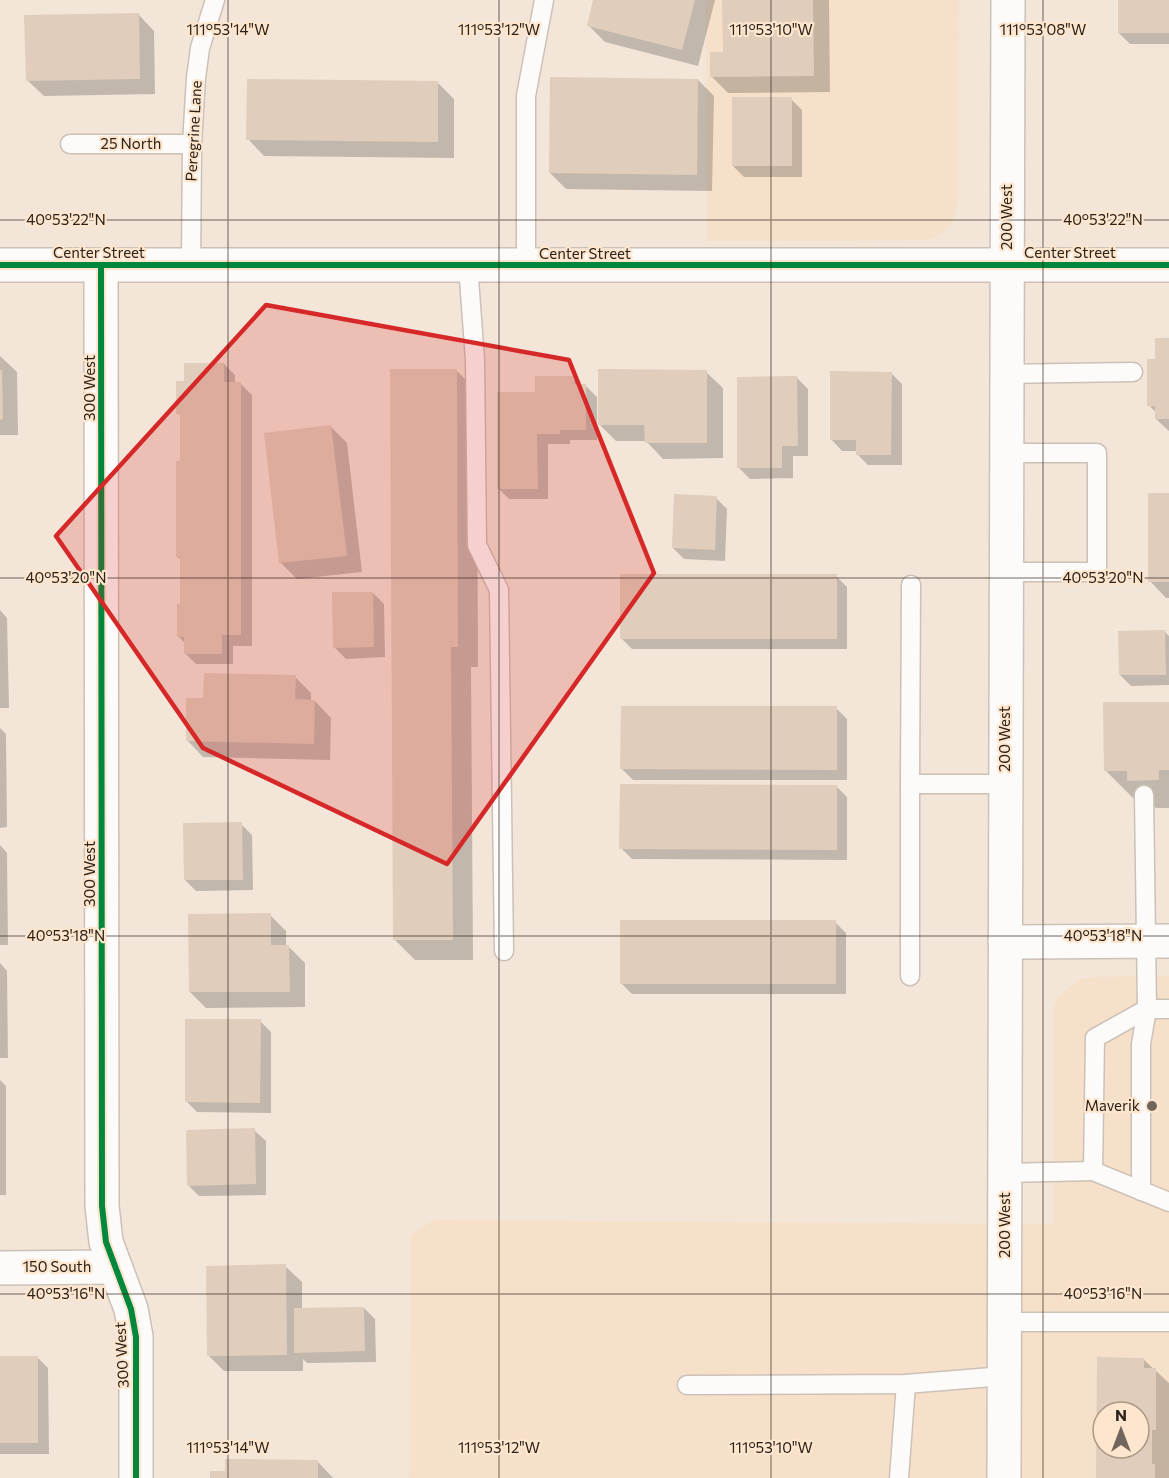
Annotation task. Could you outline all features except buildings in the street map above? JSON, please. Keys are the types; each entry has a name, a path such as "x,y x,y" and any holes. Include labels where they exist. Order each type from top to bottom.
{"street":[{"name":"200 West","path":"1004,1478 1008,0"},
{"name":"Center Street","path":"0,265 1169,265"},
{"name":"300 West","path":"101,265 102,1206 106,1242 131,1309 136,1337 135,1478"},
{"path":"1005,942 1157,941"},
{"name":"150 South","path":"0,1268 115,1267"}],"lane":[{"name":"Peregrine Lane","path":"191,265 192,144 196,78 200,48 215,0"},
{"path":"526,266 526,96 544,0"},
{"name":"25 North","path":"70,144 192,144"},
{"path":"468,266 475,360 477,545 499,590 504,951"},
{"path":"1006,374 1133,372"},
{"path":"1006,453 1097,453 1097,572 1006,572"},
{"path":"910,976 911,585"},
{"path":"910,784 1005,784"},
{"path":"1141,1191 1141,1044 1157,941 1144,795"},
{"path":"1093,1171 1095,1038 1147,1009 1169,1009"},
{"path":"1005,1173 1093,1171 1169,1202"},
{"path":"1004,1322 1169,1322"},
{"path":"687,1385 906,1384 1004,1376"},
{"path":"899,1478 906,1384"}],"highlighted area":[{"path":"266,305 569,360 654,573 447,864 203,748 56,536"}],"shaded area":[{"path":"708,0 959,0 958,205 952,222 943,233 927,240 707,241 706,10"},
{"path":"1169,976 1169,1478 409,1478 411,1235 434,1220 1054,1224 1054,1007 1058,997 1079,980 1091,977"}],"cycle path":[{"path":"0,265 1169,265"},
{"path":"101,265 102,1206 106,1242 131,1309 136,1337 136,1478"}],"place":[{"name":"Maverik","path":"1152,1106"}]}
